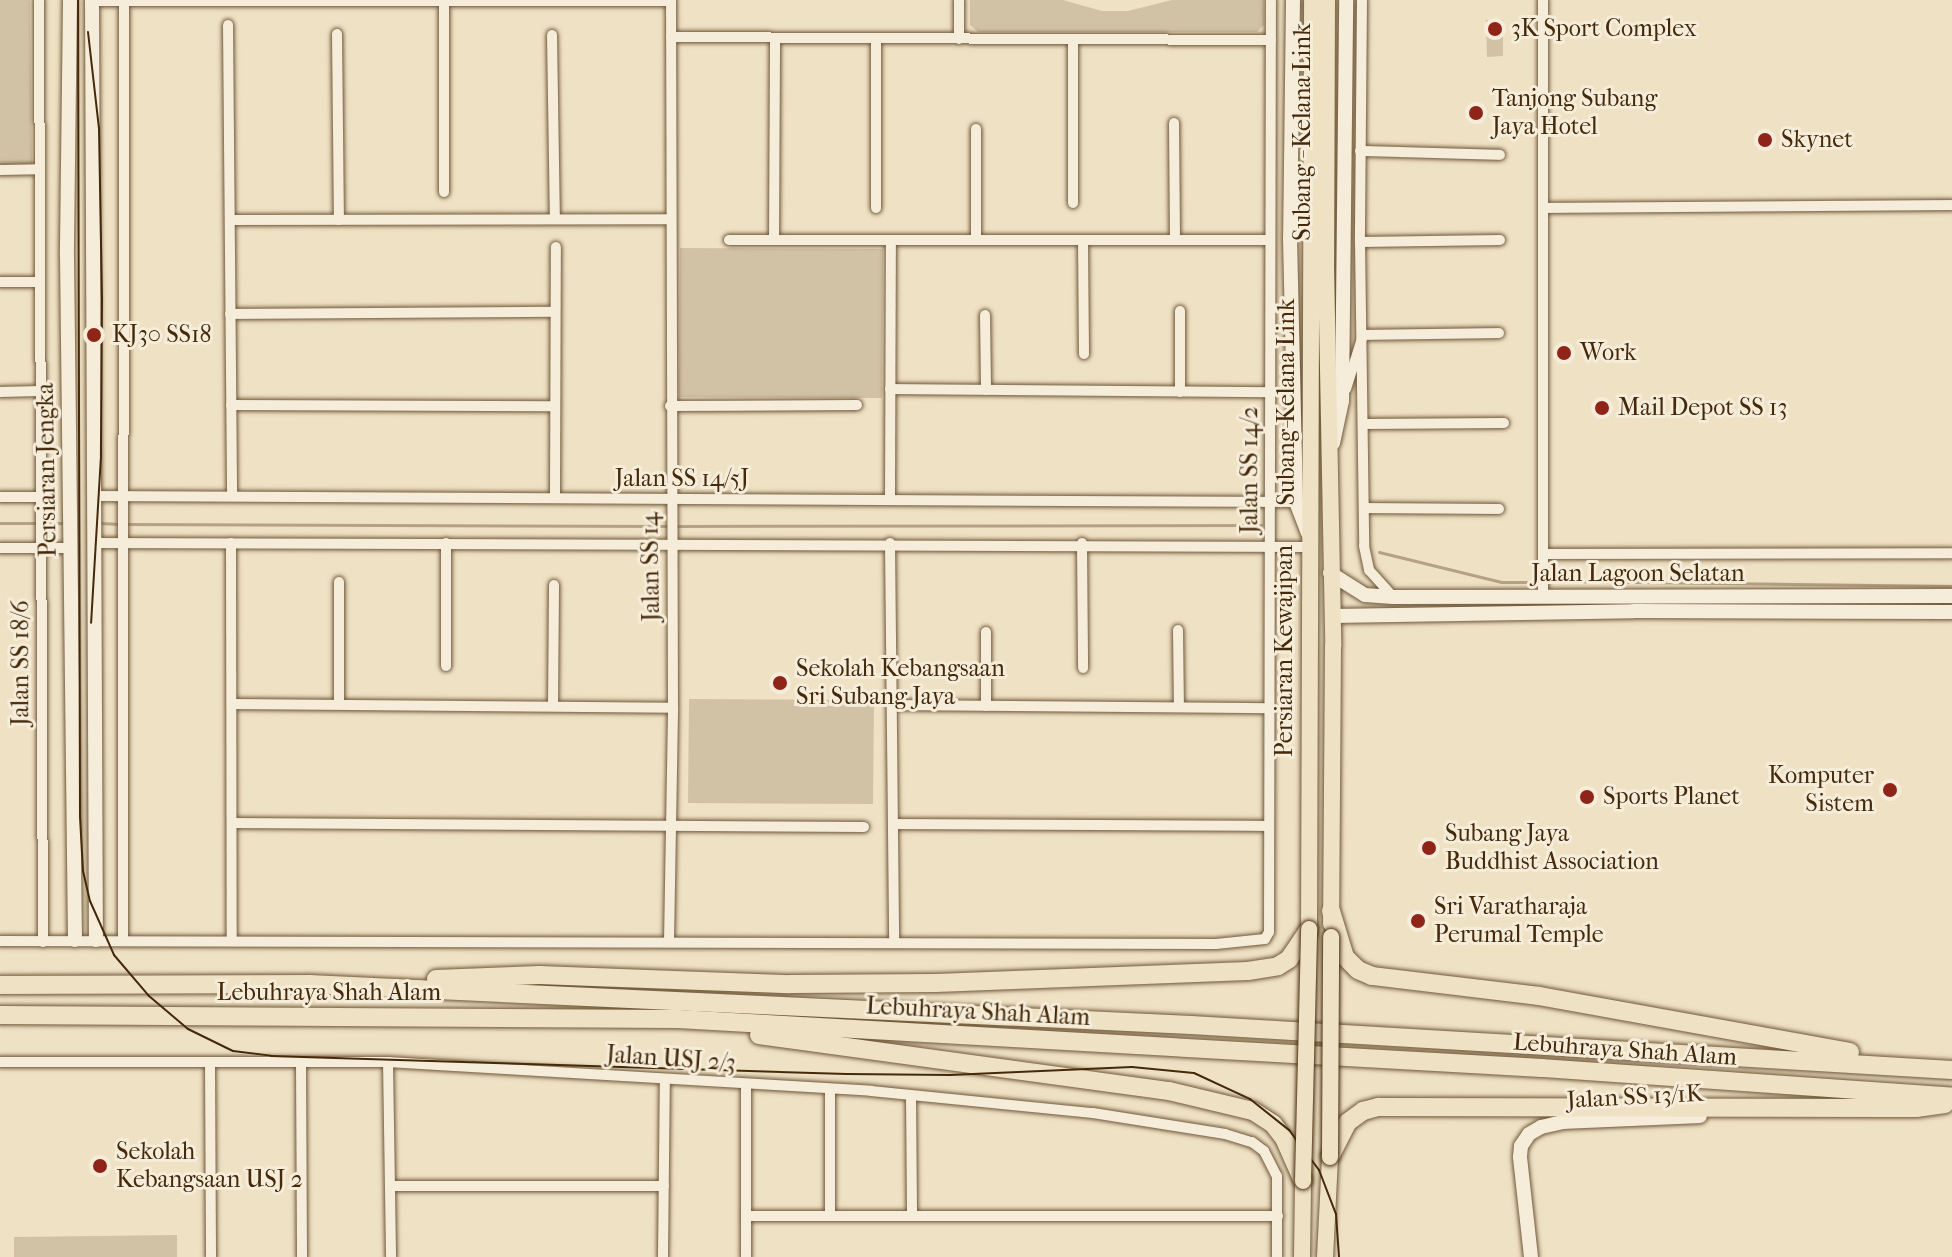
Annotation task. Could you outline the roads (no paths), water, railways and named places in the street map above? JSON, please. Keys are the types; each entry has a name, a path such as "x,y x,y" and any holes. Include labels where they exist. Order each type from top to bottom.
{"highway":[{"path":"1331,911 1345,957 1358,970 1372,976 1539,996 1802,1046 1952,1068"},
{"path":"309,984 539,975 790,984 934,983 1248,971 1278,966 1289,959 1309,929"},
{"name":"Lebuhraya Shah Alam","path":"0,985 309,984 1191,1025 1952,1068"},
{"name":"Lebuhraya Shah Alam","path":"0,1015 678,1019 1542,1068 1952,1100"},
{"path":"678,1019 738,1032 1169,1091 1253,1111 1273,1124 1284,1138 1303,1181"},
{"path":"1330,1157 1348,1122 1363,1111 1378,1107 1916,1108 1952,1100"}],"main road":[{"name":"Persiaran Jengka","path":"70,0 67,256 75,940"},
{"name":"Persiaran Jengka","path":"92,0 96,940"},
{"name":"Persiaran Kewajipan","path":"1293,0 1290,238 1296,502 1310,543 1309,929 1302,1257"},
{"name":"Subang - Kelana Link","path":"1312,0 1319,264"},
{"name":"Subang - Kelana Link","path":"1319,264 1327,0"},
{"name":"Persiaran Kewajipan","path":"1325,1257 1330,1157 1331,937 1332,616 1328,463 1342,401 1346,0"},
{"name":"Subang-Kelana Link","path":"1319,264 1328,463"},
{"name":"Subang-Kelana Link","path":"1310,543 1319,264"},
{"name":"Jalan Lagoon Selatan","path":"1330,573 1365,595 1393,597 1952,596"},
{"name":"Jalan Lagoon Selatan","path":"1332,616 1634,611 1952,612"},
{"path":"75,919 85,927 94,920"},
{"name":"Jalan SS 13/1K","path":"1531,1257 1520,1157 1521,1146 1529,1134 1541,1127 1563,1122 1719,1115 1776,1108"}],"street":[{"name":"Jalan SS 18/6","path":"39,0 43,942"},
{"path":"92,0 671,0"},
{"path":"123,940 124,0"},
{"name":"Jalan SS 14","path":"669,942 673,708 670,532 671,0"},
{"path":"959,0 959,39"},
{"name":"Jalan SS 14/2","path":"894,943 1216,944 1265,939 1269,932 1271,0"},
{"path":"1362,0 1360,242 1364,546 1369,570 1393,597"},
{"path":"1543,0 1543,595"},
{"path":"444,1 444,192"},
{"path":"228,25 232,496"},
{"path":"337,34 339,220"},
{"path":"552,35 555,219"},
{"path":"671,37 1271,40"},
{"path":"774,240 775,38"},
{"path":"876,38 876,208"},
{"path":"1073,39 1073,203"},
{"path":"1174,123 1175,240"},
{"path":"976,129 976,240"},
{"path":"1360,151 1500,155"},
{"path":"0,170 39,169"},
{"path":"1543,208 1952,205"},
{"path":"230,220 670,219"},
{"path":"729,240 1270,240"},
{"path":"890,500 891,240"},
{"path":"1083,240 1084,354"},
{"path":"1360,242 1500,240"},
{"path":"555,498 556,247"},
{"path":"0,282 40,282"},
{"path":"1180,311 1180,392"},
{"path":"230,314 555,312"},
{"path":"985,315 986,390"},
{"path":"1363,335 1499,333"},
{"path":"1342,401 1363,335"},
{"path":"890,389 1270,392"},
{"path":"0,392 40,391"},
{"path":"231,405 555,406"},
{"path":"670,406 857,405"},
{"path":"1364,424 1504,423"},
{"name":"Jalan SS 14/5J","path":"94,496 1296,502"},
{"path":"0,497 41,497"},
{"path":"1364,508 1499,509"},
{"path":"93,530 123,543 446,543 670,532 890,543 1310,543"},
{"path":"231,543 232,940"},
{"path":"446,543 446,666"},
{"path":"0,941 894,943 890,543"},
{"path":"1082,543 1083,668"},
{"path":"0,548 70,548"},
{"path":"1543,554 1952,553"},
{"path":"339,582 339,704"},
{"path":"553,705 554,585"},
{"path":"1178,630 1179,707"},
{"path":"986,632 986,706"},
{"path":"232,704 673,708"},
{"path":"892,705 1269,708"},
{"path":"232,823 864,827"},
{"path":"893,824 1269,826"},
{"name":"Jalan USJ 2/3","path":"0,1062 388,1062 911,1095 1079,1111 1252,1142 1264,1151 1273,1165 1278,1216 1277,1257"},
{"path":"210,1062 211,1257"},
{"path":"301,1062 302,1257"},
{"path":"388,1062 391,1257"},
{"path":"663,1257 665,1079"},
{"path":"746,1084 746,1257"},
{"path":"830,1090 830,1216"},
{"path":"911,1095 912,1216"},
{"path":"390,1186 664,1186"},
{"path":"746,1216 1278,1216"}],"waterway":[{"path":"0,523 64,523"},
{"path":"100,523 120,524"},
{"path":"128,524 668,526"},
{"path":"676,526 1261,525"},
{"path":"1379,552 1501,582 1534,582"},
{"path":"1552,581 1952,586"}],"tram line":[{"path":"78,0 80,817 83,871 90,901 114,955 149,996 188,1029 233,1051 271,1056 847,1074 950,1075 1132,1067 1194,1073 1250,1099 1289,1130 1319,1170 1336,1214 1339,1257"},
{"path":"88,32 99,128 102,298 101,456 91,623"}],"place":[{"name":"3K Sport Complex","path":"1495,29"},
{"name":"Tanjong Subang Jaya Hotel","path":"1476,113"},
{"name":"Skynet","path":"1765,140"},
{"name":"KJ30 SS18","path":"94,335"},
{"name":"Work","path":"1564,353"},
{"name":"Mail Depot SS 13","path":"1602,408"},
{"name":"Sekolah Kebangsaan Sri Subang Jaya","path":"780,683"},
{"name":"Komputer Sistem","path":"1890,790"},
{"name":"Sports Planet","path":"1587,797"},
{"name":"Subang Jaya Buddhist Association","path":"1429,848"},
{"name":"Sri Varatharaja Perumal Temple","path":"1418,921"},
{"name":"Sekolah Kebangsaan USJ 2","path":"100,1166"}]}
